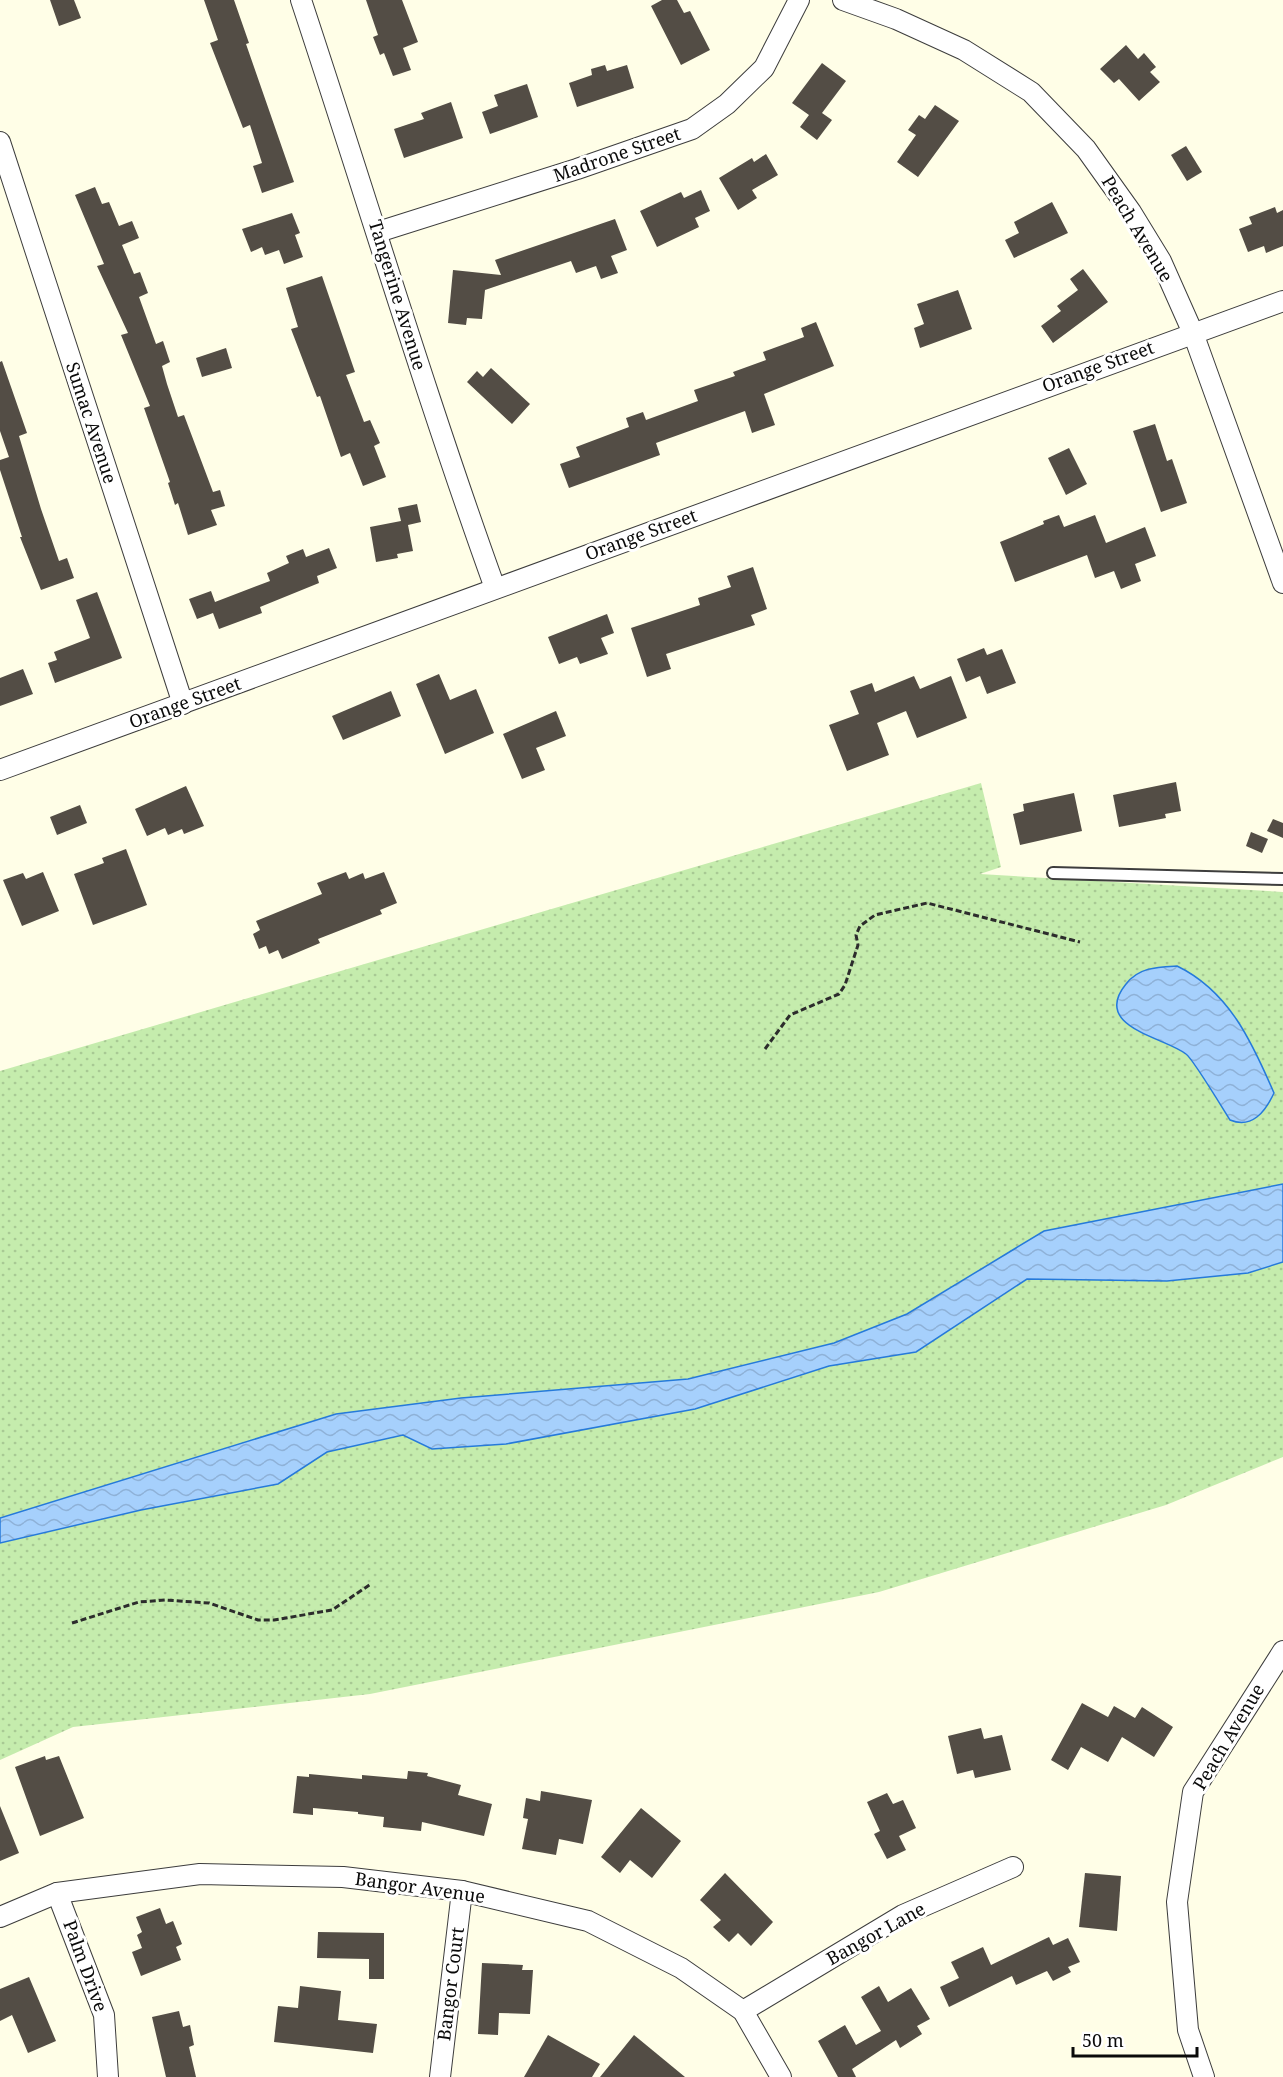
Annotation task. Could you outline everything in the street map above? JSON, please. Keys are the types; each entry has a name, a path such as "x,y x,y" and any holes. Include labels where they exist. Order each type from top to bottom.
{"street":[{"name":"Tangerine Avenue","path":"301,0 378,231 446,453 495,588"},
{"name":"Madrone Street","path":"378,231 577,169 692,129 727,104 764,68 799,0"},
{"name":"Peach Avenue","path":"843,0 896,19 964,50 1031,92 1086,149 1131,212 1161,261 1192,333 1283,583"},
{"name":"Sumac Avenue","path":"0,142 183,704"},
{"name":"Orange Street","path":"0,770 1283,301"},
{"name":"Peach Avenue","path":"1204,2077 1188,2031 1177,1902 1193,1792 1283,1651"},
{"name":"Bangor Lane","path":"743,2011 903,1915 1014,1867"},
{"name":"Bangor Avenue","path":"0,1917 57,1893 200,1874 343,1877 462,1891 588,1921 681,1968 743,2011 781,2077"},
{"name":"Bangor Court","path":"440,2077 462,1891"},
{"name":"Palm Drive","path":"57,1893 104,2015 108,2077"}],"lane":[{"path":"1053,873 1283,879"}],"path":[{"path":"765,1049 790,1015 839,994 845,985 858,945 856,935 860,926 875,915 927,903 1080,942"},
{"path":"72,1623 139,1602 165,1600 210,1603 258,1620 274,1620 332,1610 371,1584"}],"green space":[{"path":"981,783 1001,867 980,874 1283,892 1283,1457 1166,1505 879,1592 370,1694 73,1727 0,1760 0,1071"}],"water":[{"path":"1177,966 1211,989 1225,1004 1257,1055 1274,1093 1257,1117 1245,1122 1230,1120 1186,1054 1135,1029 1124,1021 1118,1011 1118,999 1131,978 1149,969"},
{"path":"1283,1184 1283,1262 1248,1273 1167,1281 1027,1279 916,1352 829,1366 695,1409 506,1444 432,1449 403,1435 327,1452 278,1484 141,1510 0,1543 0,1518 336,1414 461,1398 688,1379 834,1343 907,1314 1044,1231"}],"building":[{"path":"50,0 74,0 81,18 59,26"},
{"path":"204,0 234,0 249,43 246,44 294,182 262,193 253,166 262,163 250,125 243,128 210,43 218,40"},
{"path":"366,0 402,0 418,42 403,48 411,70 393,76 384,53 380,55 373,37 378,35"},
{"path":"662,0 677,0 684,13 690,11 710,50 681,65 651,6"},
{"path":"1126,45 1138,59 1144,53 1156,67 1150,72 1160,82 1139,101 1119,79 1114,83 1100,69"},
{"path":"822,63 846,81 822,113 832,120 817,140 800,127 809,115 792,103"},
{"path":"605,65 607,71 627,65 634,88 577,107 569,83 592,75 591,69"},
{"path":"527,84 538,117 490,134 482,112 498,106 494,95"},
{"path":"451,102 463,138 404,158 394,129 424,119 421,113"},
{"path":"935,105 959,121 918,177 897,162 916,135 908,130 919,115 925,119"},
{"path":"1186,146 1202,172 1187,181 1171,155"},
{"path":"766,154 778,175 752,190 757,198 738,210 719,178 752,158 754,162"},
{"path":"95,187 102,204 109,202 119,226 132,221 139,238 122,245 134,274 140,272 148,293 139,297 156,344 163,341 170,362 162,366 178,417 184,415 213,492 220,490 225,506 211,510 217,525 188,535 178,503 175,505 168,483 170,482 144,408 150,406 121,335 128,333 97,266 104,264 75,195"},
{"path":"701,190 710,211 695,218 699,227 657,247 640,211 681,192 684,198"},
{"path":"1052,202 1068,233 1014,258 1005,240 1019,233 1014,222"},
{"path":"1275,207 1277,213 1283,210 1283,246 1266,253 1264,246 1248,252 1239,229 1252,224 1249,217"},
{"path":"292,213 300,233 295,235 303,257 284,264 279,250 265,255 262,247 251,252 242,229"},
{"path":"615,219 627,250 611,256 618,273 601,279 596,266 576,273 571,261 485,290 482,319 467,318 466,325 448,323 453,270 501,275 495,260"},
{"path":"1083,269 1108,302 1053,343 1041,326 1061,311 1057,306 1078,290 1070,279"},
{"path":"322,276 355,372 346,375 364,422 370,420 380,443 374,446 386,477 363,486 350,453 341,457 320,396 317,397 291,329 298,327 286,288"},
{"path":"958,290 972,329 920,348 914,328 924,324 917,304"},
{"path":"816,322 834,366 764,394 775,425 752,433 745,411 656,443 660,455 569,488 560,464 580,457 576,447 629,427 626,418 643,412 646,420 698,401 694,390 735,376 733,372 766,360 763,352 804,337 801,328"},
{"path":"226,348 232,368 202,377 196,358"},
{"path":"2,361 27,433 19,436 41,509 59,561 67,558 74,578 41,590 20,537 22,537 0,470 0,460 9,457 0,431 0,362"},
{"path":"491,368 530,404 512,424 467,382 477,371 483,377"},
{"path":"1155,424 1167,461 1172,459 1187,503 1161,512 1133,431"},
{"path":"1069,448 1087,484 1066,495 1048,458"},
{"path":"417,504 421,522 408,525 413,551 397,554 398,558 376,562 370,527 401,521 398,508"},
{"path":"1059,515 1064,527 1095,515 1106,543 1145,527 1156,556 1135,564 1141,581 1121,589 1114,571 1095,578 1087,555 1015,582 1000,542 1044,524 1043,521"},
{"path":"329,548 337,568 317,576 319,583 260,607 262,613 219,629 213,613 197,619 189,599 211,591 215,602 270,581 267,573 289,563 286,556 303,549 306,557"},
{"path":"753,567 767,609 751,615 755,625 666,654 671,669 647,677 631,628 700,605 698,598 731,587 727,576"},
{"path":"97,592 122,658 55,683 48,663 57,660 54,652 90,638 76,600"},
{"path":"607,614 614,633 601,638 608,654 580,664 577,657 559,664 548,637"},
{"path":"984,648 987,655 1002,649 1016,683 987,694 980,676 966,682 957,659"},
{"path":"23,669 33,694 0,706 0,678"},
{"path":"439,674 450,700 476,689 494,733 445,754 416,684"},
{"path":"914,676 920,689 951,676 967,718 917,738 906,711 877,723 889,755 847,771 829,725 859,714 850,691 872,683 875,692"},
{"path":"391,691 401,716 343,740 332,716"},
{"path":"556,711 566,736 536,748 545,770 522,779 503,734"},
{"path":"1176,782 1181,811 1165,814 1166,818 1119,827 1113,795"},
{"path":"186,786 204,826 184,834 182,829 168,835 165,828 147,836 135,809"},
{"path":"1074,793 1082,831 1020,845 1013,814 1024,811 1023,804"},
{"path":"80,805 87,823 57,835 50,817"},
{"path":"1273,819 1283,823 1283,838 1267,831"},
{"path":"1251,832 1268,839 1262,853 1246,846"},
{"path":"126,849 147,905 93,925 74,874 104,863 102,858"},
{"path":"43,872 59,911 22,926 3,880 23,873 26,879"},
{"path":"346,872 349,879 363,873 365,879 384,872 397,903 380,910 382,914 318,939 320,943 282,959 278,950 269,954 266,946 259,949 253,934 260,930 256,921 322,894 317,883"},
{"path":"1082,1703 1108,1717 1114,1706 1135,1718 1142,1707 1173,1727 1154,1757 1122,1737 1108,1762 1081,1747 1068,1770 1051,1760"},
{"path":"981,1728 984,1739 1002,1735 1011,1770 975,1778 973,1770 957,1774 948,1736"},
{"path":"45,1756 46,1760 59,1756 84,1818 40,1836 15,1767"},
{"path":"408,1771 428,1773 427,1776 461,1785 458,1795 492,1804 484,1836 422,1822 421,1831 383,1827 384,1817 358,1814 358,1812 313,1808 313,1815 293,1813 297,1776 309,1777 309,1774 362,1779 362,1775 407,1779"},
{"path":"541,1791 592,1800 583,1844 559,1839 556,1855 522,1849 528,1819 523,1818 526,1798 540,1801"},
{"path":"887,1793 893,1804 903,1800 916,1828 899,1836 906,1850 887,1859 874,1834 880,1831 867,1802"},
{"path":"0,1806 19,1853 0,1861"},
{"path":"641,1808 681,1841 652,1878 630,1860 620,1873 601,1857"},
{"path":"725,1873 773,1922 751,1946 738,1933 729,1942 713,1927 721,1920 700,1900"},
{"path":"1085,1873 1121,1876 1117,1931 1079,1927"},
{"path":"160,1908 166,1924 173,1921 182,1944 176,1947 181,1960 141,1976 132,1952 142,1948 137,1935 142,1932 136,1917"},
{"path":"318,1932 384,1933 384,1979 369,1979 369,1959 317,1958"},
{"path":"1049,1937 1053,1945 1068,1938 1080,1962 1068,1967 1071,1972 1053,1981 1047,1971 1016,1985 1012,1976 949,2007 940,1987 959,1978 951,1962 983,1947 991,1965"},
{"path":"482,1963 523,1965 522,1970 533,1970 530,2014 499,2013 498,2035 478,2034"},
{"path":"29,1977 56,2041 28,2053 12,2015 0,2021 0,1989"},
{"path":"300,1986 341,1991 338,2020 377,2024 373,2053 274,2042 278,2006 298,2008"},
{"path":"879,1986 888,2002 911,1988 930,2019 917,2026 922,2034 900,2048 896,2040 852,2069 856,2077 838,2077 818,2041 845,2025 856,2045 881,2031 861,1997"},
{"path":"179,2011 183,2027 190,2025 194,2045 189,2047 196,2077 166,2077 152,2017"},
{"path":"548,2035 600,2064 592,2077 524,2077"},
{"path":"634,2035 685,2077 600,2077"}]}
